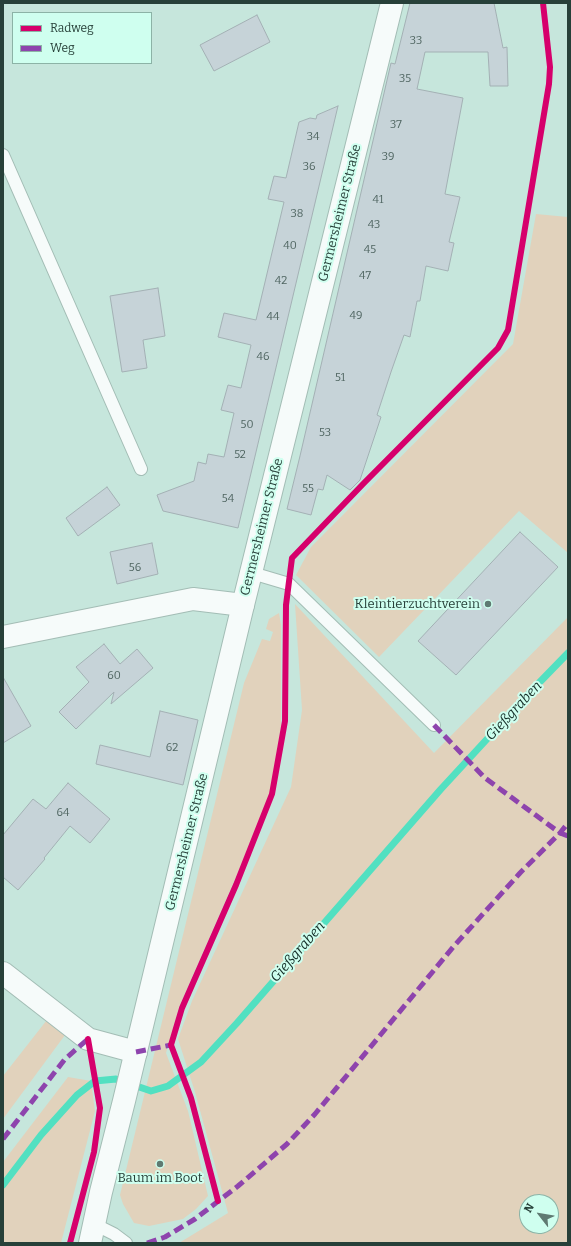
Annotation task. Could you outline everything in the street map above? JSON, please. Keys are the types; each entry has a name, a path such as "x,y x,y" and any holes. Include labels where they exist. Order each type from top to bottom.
{"street":[{"name":"Germersheimer Straße","path":"92,1234 243,605 392,3"},
{"path":"3,637 193,599 243,605"},
{"path":"3,973 88,1039 135,1058"}],"lane":[{"path":"3,155 141,469"},
{"path":"252,573 289,584 434,726"},
{"path":"92,1234 114,1234 126,1243"}],"shaded area":[{"path":"536,214 568,217 568,553 519,511 379,657 296,575 311,547 513,344"},
{"path":"295,604 434,753 568,617 568,1243 179,1243 228,1213 195,1092 178,1039 192,1001 291,787 302,710"},
{"path":"279,613 281,625 281,726 270,793 236,877 179,1007 166,1053 188,1111 208,1196 196,1209 183,1219 149,1226 134,1223 123,1204 120,1195 244,683 262,639 270,641 273,632 266,629 269,619"},
{"path":"50,1016 68,1031 3,1119 3,1076"},
{"path":"68,1077 91,1081 95,1111 61,1243 3,1243 3,1162"}],"building":[{"path":"410,3 494,3 503,48 507,47 508,86 490,86 488,52 425,52 417,89 463,98 445,194 460,197 449,242 454,243 448,271 426,266 420,301 417,301 410,337 404,335 391,372 377,415 381,417 360,480 350,490 327,475 323,490 318,489 311,515 287,509 391,63 395,64"},
{"path":"257,15 270,42 214,71 200,45"},
{"path":"338,106 238,528 163,511 157,495 194,481 198,462 206,464 208,454 224,457 234,413 221,410 228,385 241,388 251,345 218,337 224,313 256,320 284,202 268,199 274,176 286,178 299,122 310,118 316,119 317,115"},
{"path":"158,288 165,336 143,340 147,368 122,372 110,296"},
{"path":"107,487 120,505 78,536 66,518"},
{"name":"Kleintierzuchtverein","path":"520,532 558,567 456,675 418,641"},
{"path":"152,543 158,574 117,584 110,552"},
{"path":"104,644 120,664 137,649 153,668 111,704 114,692 76,729 59,712 89,682 76,667"},
{"path":"3,677 31,726 3,743"},
{"path":"160,711 198,720 183,785 96,764 100,745 150,757"},
{"path":"68,783 110,819 90,843 70,826 44,858 45,859 18,890 3,877 3,835 33,799 46,809"}],"waterway":[{"name":"Gießgraben","path":"3,1185 41,1135 77,1095 95,1081 116,1079 151,1091 168,1086 201,1062 237,1023 441,789 568,653"}],"marked path":[{"path":"434,725 485,778 560,833 568,823"},
{"path":"147,1243 165,1237 195,1219 238,1186 287,1144 315,1114 454,946 520,873 560,833 568,836"},
{"path":"3,1139 65,1059 88,1039"},
{"path":"136,1052 171,1045"}],"cycle path":[{"path":"218,1201 191,1098 171,1045 182,1008 236,885 272,794 285,721 286,605 292,558 498,348 508,330 549,84 550,67 543,3"},
{"path":"70,1243 94,1152 100,1108 88,1039"}],"place":[{"name":"Kleintierzuchtverein","path":"488,604"},
{"name":"Baum im Boot","path":"160,1164"}]}
